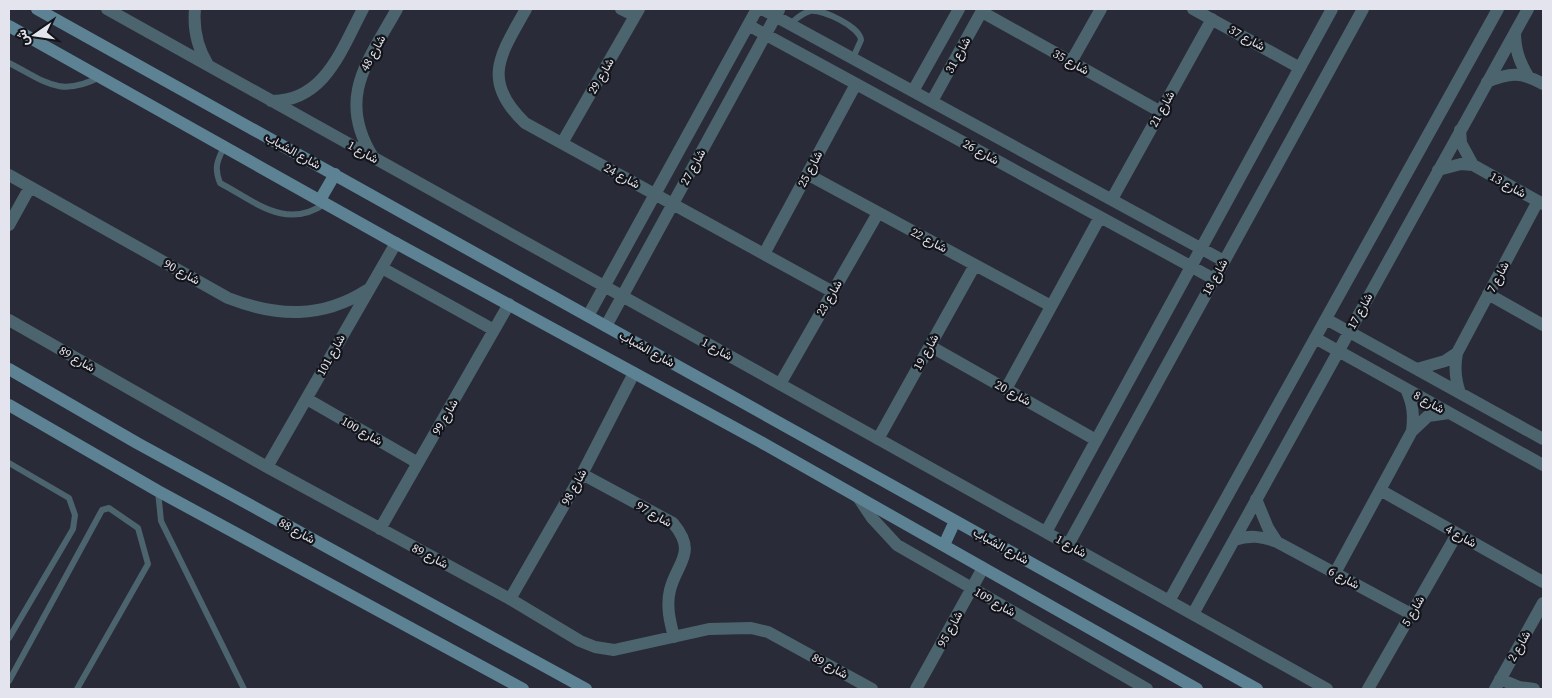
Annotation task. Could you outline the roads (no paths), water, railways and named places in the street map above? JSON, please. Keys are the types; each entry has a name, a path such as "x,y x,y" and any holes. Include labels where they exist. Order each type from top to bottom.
{"street":[{"name":"شارع الشباب","path":"37,9 1256,689"},
{"name":"شارع 1","path":"107,9 1327,689"},
{"path":"195,9 194,32 200,53 208,66"},
{"path":"271,100 282,101 301,96 317,86 330,72 363,9"},
{"name":"شارع 48","path":"373,157 365,145 358,123 356,100 359,78 397,9"},
{"name":"شارع 24","path":"526,9 501,54 498,74 502,93 511,109 525,123 833,292"},
{"path":"621,9 637,13"},
{"name":"شارع 27","path":"588,316 757,9"},
{"name":"شارع 26","path":"762,9 778,12 790,24 1224,260"},
{"name":"شارع 31","path":"913,91 959,9"},
{"path":"1071,62 1101,9"},
{"name":"شارع 37","path":"1193,9 1300,68"},
{"name":"شارع 18","path":"1046,532 1332,9"},
{"name":"شارع 18","path":"1068,545 1363,9"},
{"path":"1169,601 1498,9"},
{"name":"شارع 17","path":"1193,614 1528,9"},
{"name":"شارع 31","path":"932,101 982,10"},
{"name":"شارع 35","path":"982,10 1161,112"},
{"name":"شارع 27","path":"606,326 778,12"},
{"name":"شارع 29","path":"562,143 637,13"},
{"name":"شارع 21","path":"1112,199 1212,19"},
{"name":"شارع 26","path":"748,25 1214,279"},
{"path":"9,26 396,243 944,544 1197,689"},
{"path":"1515,32 1518,55 1528,76"},
{"path":"1487,82 1500,76 1514,74 1528,76 1543,84"},
{"name":"شارع 25","path":"764,254 856,84"},
{"path":"1460,130 1461,143 1473,165"},
{"path":"1438,170 1461,164 1473,165"},
{"name":"شارع 13","path":"1473,165 1541,203"},
{"path":"323,202 335,174"},
{"name":"شارع 22","path":"807,174 1051,306"},
{"name":"شارع 90","path":"9,175 228,298 250,306 270,310 315,311 342,304 367,290"},
{"path":"9,225 30,187"},
{"name":"شارع 7","path":"1460,393 1454,366 1457,353 1488,294 1541,203"},
{"name":"شارع 23","path":"780,384 878,213"},
{"path":"1006,389 1100,217"},
{"name":"شارع 101","path":"268,467 367,290 396,243"},
{"name":"شارع 19","path":"878,439 975,265"},
{"path":"382,268 494,330"},
{"path":"1488,294 1543,325"},
{"name":"شارع 99","path":"380,530 509,304"},
{"name":"شارع 8","path":"1326,319 1543,440"},
{"name":"شارع 89","path":"9,320 380,530 510,599 580,641 595,647 614,650 709,629 751,628 768,632 872,689"},
{"name":"شارع 8","path":"1315,338 1543,465"},
{"name":"شارع 20","path":"930,346 1096,440"},
{"path":"1417,369 1445,361 1457,353"},
{"name":"شارع 88","path":"9,369 197,476 586,689"},
{"name":"شارع 98","path":"510,599 582,474 634,373"},
{"path":"1406,389 1412,402 1414,416 1412,431"},
{"name":"شارع 100","path":"307,399 418,463"},
{"path":"9,405 158,491 523,689"},
{"path":"1335,573 1412,431 1428,416 1450,413"},
{"name":"شارع 97","path":"582,474 673,523 681,532 685,544 685,556 670,590 668,606 674,637"},
{"name":"شارع 4","path":"1380,490 1543,582"},
{"name":"شارع 109","path":"858,497 872,518 897,545 1147,689"},
{"path":"1256,499 1265,521 1277,542"},
{"path":"944,544 955,521"},
{"name":"شارع 5","path":"1368,689 1457,534"},
{"name":"شارع 6","path":"1234,540 1248,536 1263,536 1411,614"},
{"name":"شارع 95","path":"916,689 984,568"},
{"name":"شارع 2","path":"1498,684 1543,604"},
{"path":"1498,684 1534,689"}],"lane":[{"path":"790,24 802,14 818,11 856,29 861,40 853,58"},
{"path":"9,63 58,88 80,86 100,77"},
{"path":"224,147 216,163 216,172 220,183 279,215 304,215 323,202"},
{"path":"9,462 69,498 76,515 73,529 9,638"},
{"path":"158,491 161,521 244,689"},
{"path":"9,681 102,510 109,508 138,528 148,564 77,689"}]}
